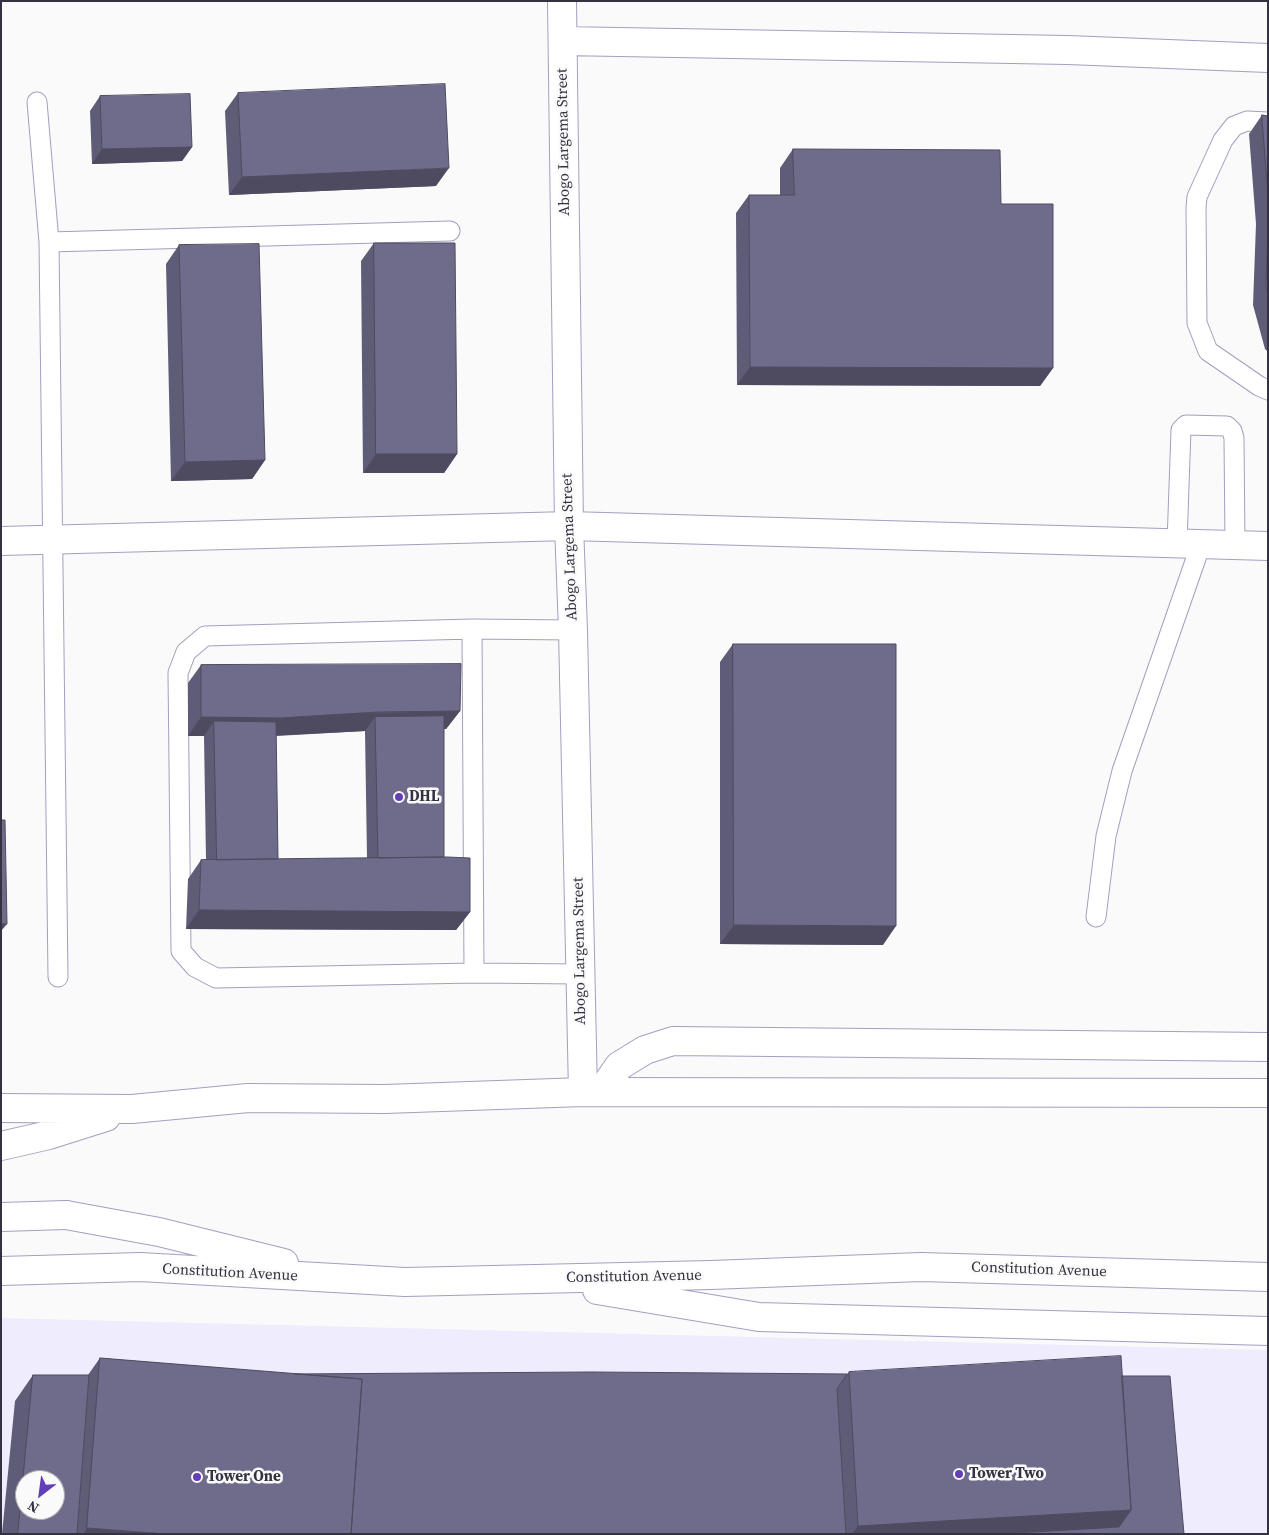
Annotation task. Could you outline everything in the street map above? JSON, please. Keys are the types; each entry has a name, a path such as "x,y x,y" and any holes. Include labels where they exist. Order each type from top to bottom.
{"main road":[{"name":"Abogo Largema Street","path":"562,1 568,526 573,630 580,974 592,1092"},
{"path":"563,40 1058,49 1268,58"},
{"path":"1,541 568,526 1268,546"},
{"path":"592,1092 619,1066 645,1050 673,1041 1268,1048"},
{"path":"1,1108 132,1109 248,1098 385,1099 592,1092 1268,1093"},
{"path":"1,1146 49,1135 132,1109"},
{"path":"1,1217 66,1215 198,1241 298,1267 333,1279"},
{"name":"Constitution Avenue","path":"1,1271 140,1267 405,1282 711,1275 921,1267 1268,1277"},
{"path":"532,1279 759,1317 1268,1331"}],"lane":[{"path":"37,102 49,242 58,977"},
{"path":"1268,122 1247,122 1234,126 1223,140 1197,197 1196,208 1197,324 1208,351 1258,386 1268,390"},
{"path":"49,242 450,231"},
{"path":"1096,917 1106,836 1122,771 1189,543 1181,430 1186,425 1227,426 1232,431 1234,438 1235,545"},
{"path":"472,629 474,973"},
{"path":"573,630 472,629 205,636 186,652 178,673 181,951 195,967 216,978 474,973 580,974"}],"shaded area":[{"path":"1,1318 1268,1350 1268,1534 1,1534"}],"building":[{"path":"445,84 449,168 242,177 238,93"},
{"path":"190,94 192,147 102,149 100,96"},
{"path":"1262,115 1268,116 1268,194"},
{"path":"793,149 1000,150 1001,204 1053,204 1053,368 750,367 749,195 794,195"},
{"path":"1268,233 1268,293 1266,287"},
{"path":"374,243 455,243 457,454 376,454"},
{"path":"259,244 265,460 185,462 179,245"},
{"path":"733,644 896,644 896,926 734,925"},
{"path":"461,664 460,711 378,712 279,718 201,717 201,665"},
{"path":"444,716 444,857 378,858 375,717"},
{"path":"214,721 276,722 278,859 217,860"},
{"path":"1,820 5,820 7,924 1,924"},
{"path":"470,858 470,912 199,910 201,860"},
{"name":"Tower Two","path":"1121,1356 1131,1510 858,1526 849,1372"},
{"name":"Tower One","path":"100,1358 362,1379 351,1534 166,1534 87,1528"},
{"path":"592,1372 847,1374 837,1389 846,1534 351,1534 362,1379 295,1374"},
{"path":"33,1375 89,1375 77,1534 18,1534 19,1520 65,1520 65,1470 24,1470"},
{"path":"1122,1376 1170,1376 1184,1534 998,1534 1119,1527 1131,1510"}],"place":[{"name":"DHL","path":"399,797"},
{"name":"Tower Two","path":"959,1474"},
{"name":"Tower One","path":"197,1477"}]}
